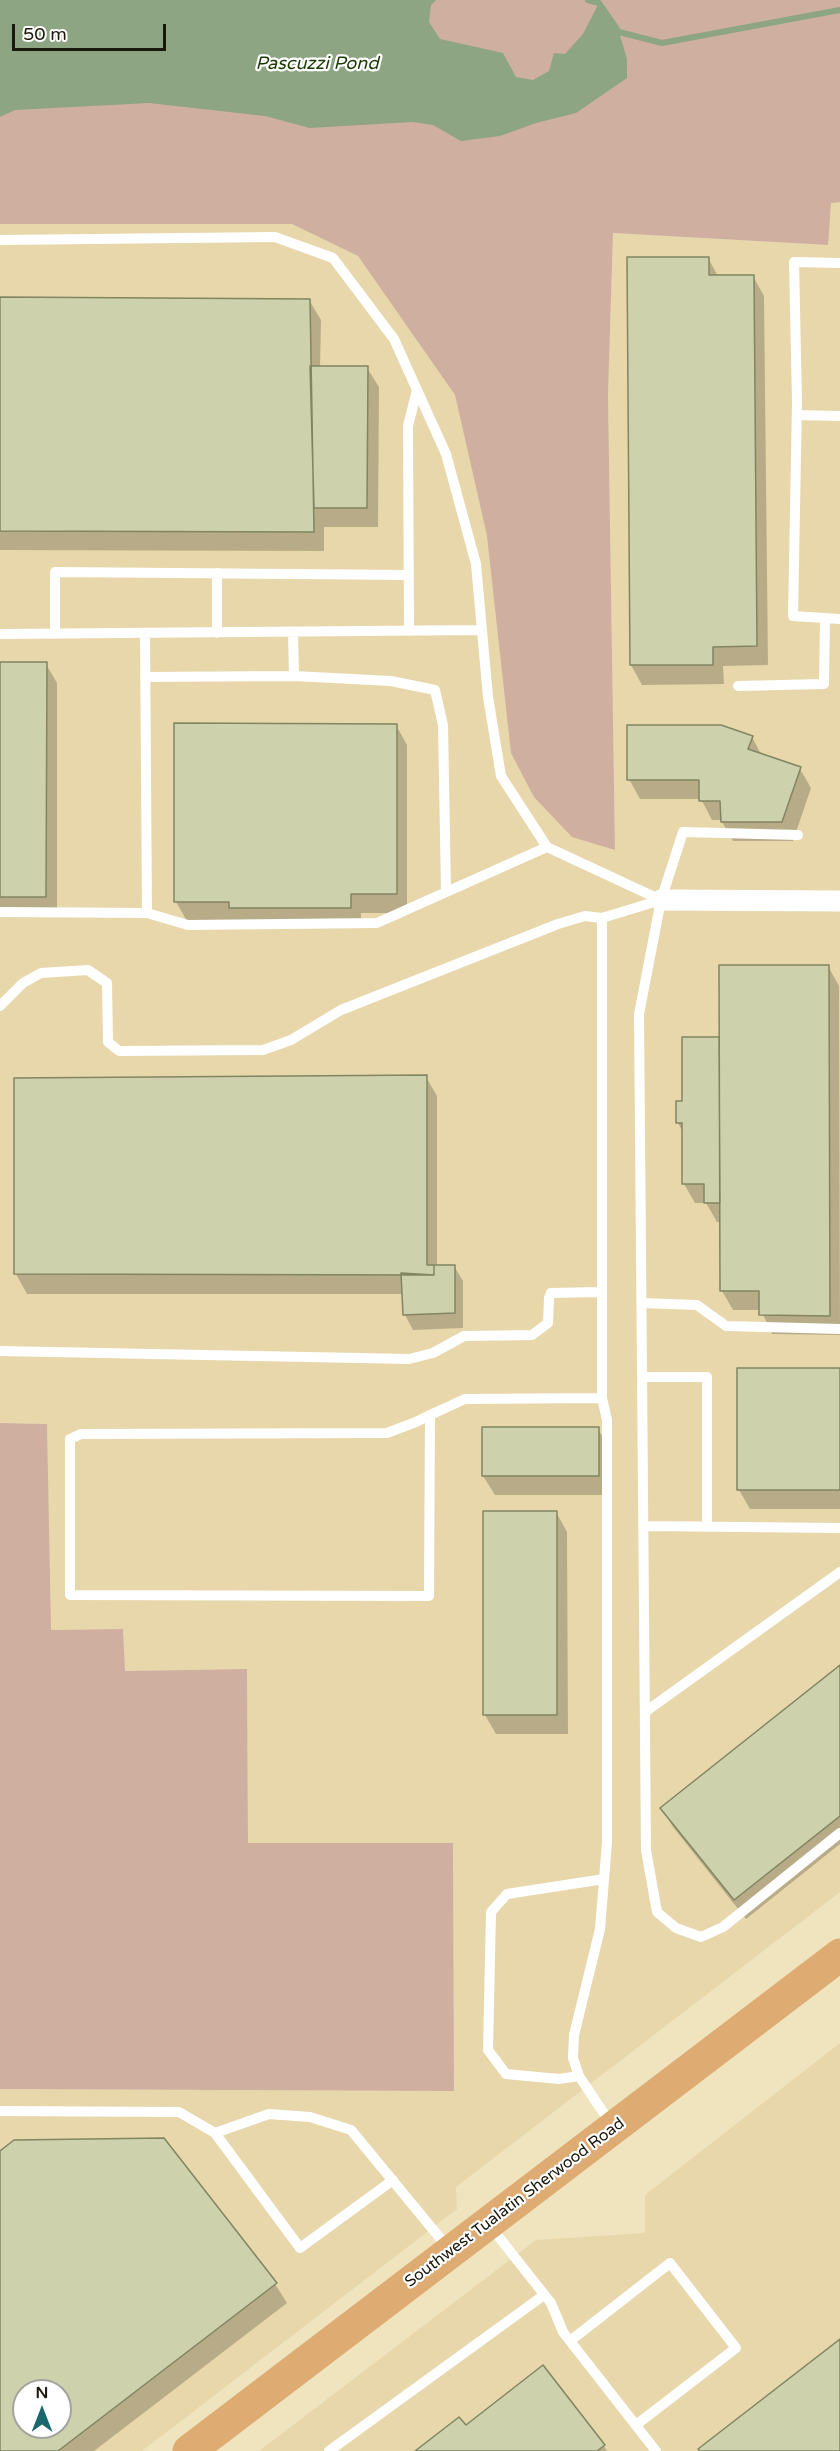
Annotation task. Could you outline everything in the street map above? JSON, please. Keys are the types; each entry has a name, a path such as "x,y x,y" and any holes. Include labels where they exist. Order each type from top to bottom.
{"highway":[{"name":"Southwest Tualatin Sherwood Road","path":"189,2451 840,1955"}],"street":[{"path":"661,900 840,901"}],"lane":[{"path":"0,240 275,237 333,258 394,339 447,454 476,564 488,697 501,776 547,847 661,900"},
{"path":"840,263 794,262 797,415 793,616 840,619"},
{"path":"409,631 408,426 417,390"},
{"path":"797,415 840,416"},
{"path":"55,634 55,572 409,575"},
{"path":"217,573 217,633"},
{"path":"738,686 824,684 825,618"},
{"path":"0,634 482,630"},
{"path":"293,632 294,676"},
{"path":"145,633 147,913"},
{"path":"145,677 294,676 391,681 435,690 443,726 447,891"},
{"path":"798,835 683,832 661,900 639,1014 646,1850 650,1884 657,1912 676,1928 701,1937 723,1927 840,1833"},
{"path":"0,912 147,913 188,925 377,923 547,847"},
{"path":"0,1006 30,979 54,970 88,970 107,983 108,1042 118,1051 263,1050 291,1040 341,1010 558,924 585,916 602,918 661,900"},
{"path":"602,918 602,1398 608,1420 607,1842 600,1929 574,2035 573,2058 579,2076 613,2128"},
{"path":"0,1351 409,1359 433,1353 464,1336 532,1335 548,1323 551,1293 602,1292"},
{"path":"642,1303 697,1305 726,1326 840,1329"},
{"path":"642,1377 707,1377 707,1527"},
{"path":"430,1415 429,1596 70,1595 70,1439 81,1434 387,1432 465,1399 602,1398"},
{"path":"644,1526 840,1528"},
{"path":"645,1712 840,1572"},
{"path":"579,2076 559,2079 506,2074 488,2050 491,1912 507,1894 604,1879"},
{"path":"0,2111 179,2112 215,2133 300,2248 393,2180"},
{"path":"215,2133 269,2114 310,2117 351,2130 451,2252"},
{"path":"488,2224 544,2295 570,2341 656,2451"},
{"path":"570,2341 670,2263 736,2348 636,2425"},
{"path":"329,2451 544,2295"}],"shaded area":[{"path":"0,0 840,0 840,202 831,203 828,245 613,233 608,395 615,850 572,837 534,797 511,753 487,536 455,395 358,256 292,224 0,224"},
{"path":"831,202 840,202 840,1892 456,2187 457,2209 142,2451 0,2451 0,2089 454,2091 453,1843 248,1843 247,1669 124,1671 123,1629 50,1630 47,1424 0,1423 0,224 293,224 358,256 455,395 487,536 615,850 608,395 613,233 827,245"},
{"path":"0,1423 47,1424 51,1630 123,1629 125,1671 247,1669 248,1843 453,1843 454,2091 0,2089"},
{"path":"840,2043 840,2451 259,2451 536,2240 645,2233 645,2195"}],"water":[{"name":"Pascuzzi Pond","path":"0,0 436,0 431,5 429,22 440,39 503,53 516,77 533,80 549,71 554,53 565,54 583,34 599,3 619,32 627,59 627,78 576,113 536,123 500,136 461,141 433,125 412,122 310,128 265,116 149,103 15,110 0,117"}],"building":[{"path":"627,257 709,257 709,275 754,275 757,646 713,647 713,665 630,665"},
{"path":"0,297 310,299 314,532 0,531"},
{"path":"310,366 368,366 367,508 314,508"},
{"path":"0,662 47,662 46,897 0,897"},
{"path":"174,723 397,724 397,894 351,894 351,908 229,908 229,902 174,902"},
{"path":"627,725 721,725 753,736 748,749 801,767 782,822 721,822 720,801 699,801 699,780 627,780"},
{"path":"719,965 829,965 830,1316 759,1315 759,1291 720,1291"},
{"path":"682,1037 719,1037 720,1203 704,1203 704,1184 682,1184 682,1123 676,1123 676,1101 682,1101"},
{"path":"427,1075 427,1265 434,1265 434,1275 14,1274 14,1078"},
{"path":"434,1265 455,1265 455,1313 403,1315 401,1273 434,1275"},
{"path":"737,1368 840,1368 840,1490 737,1490"},
{"path":"482,1427 599,1427 599,1476 482,1476"},
{"path":"483,1511 557,1511 557,1715 483,1715"},
{"path":"840,1665 840,1816 734,1900 660,1808"},
{"path":"164,2138 277,2283 58,2451 0,2451 0,2151 14,2140"},
{"path":"840,2339 840,2451 700,2451 698,2449"},
{"path":"543,2365 605,2445 597,2451 415,2451 459,2417 466,2425"}],"waterway":[{"path":"588,0 599,3 619,32 662,43 840,10"}]}
